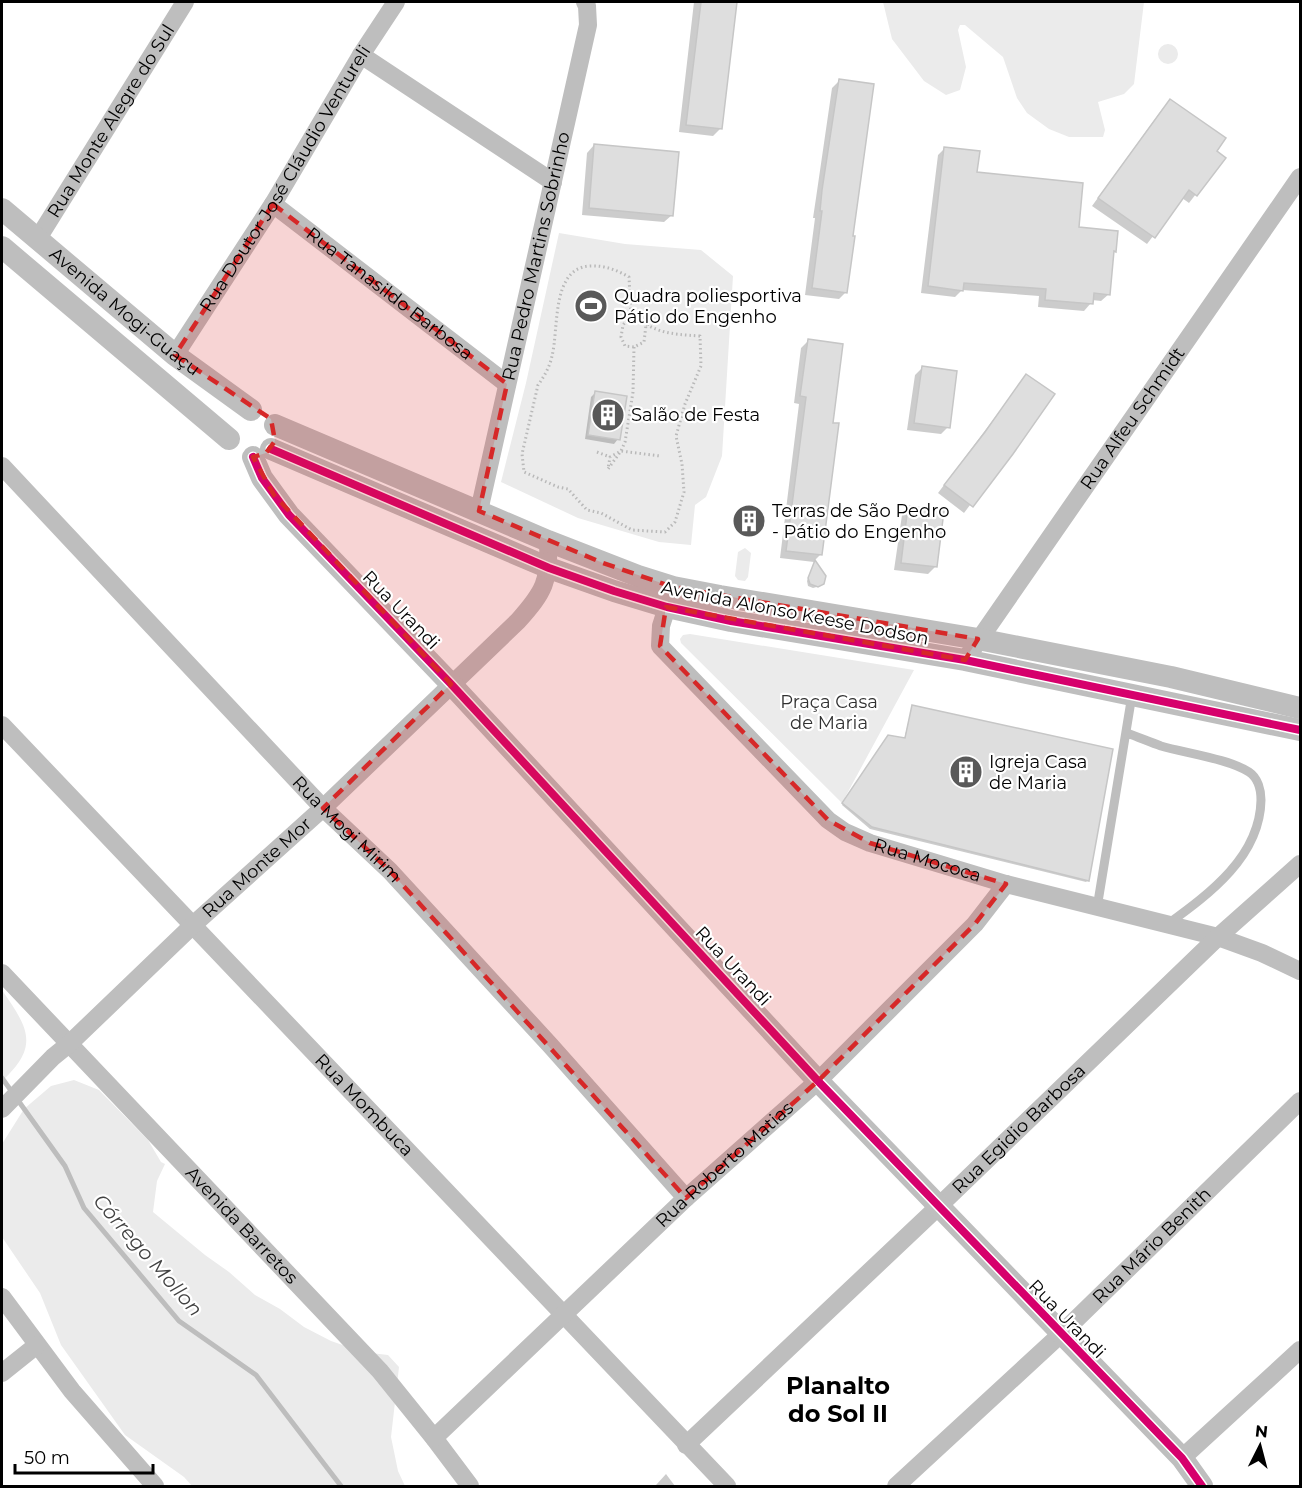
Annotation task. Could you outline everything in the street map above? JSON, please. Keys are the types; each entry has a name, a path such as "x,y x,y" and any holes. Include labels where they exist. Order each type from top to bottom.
{"street":[{"name":"Rua Monte Alegre do Sul","path":"37,240 185,2"},
{"name":"Rua Doutor José Cláudio Ventureli","path":"175,355 273,204 396,2"},
{"name":"Rua Pedro Martins Sobrinho","path":"479,511 588,25 585,2"},
{"path":"362,55 553,182"},
{"name":"Rua Alfeu Schmidt","path":"965,660 1300,177"},
{"name":"Rua Tanasildo Barbosa","path":"273,204 507,384"},
{"name":"Avenida Mogi-Guaçu","path":"2,209 175,355 251,410"},
{"name":"Avenida Mogi-Guaçu","path":"2,247 229,439"},
{"path":"251,410 266,414 275,425 275,441 262,453 238,453 232,447 229,439 231,423 236,416 251,410"},
{"name":"Avenida Alonso Keese Dodson","path":"275,425 548,541 629,573 673,587 978,639 1171,677 1300,708"},
{"name":"Avenida Alonso Keese Dodson","path":"262,453 549,568 667,607 731,621 965,660 1300,730"},
{"name":"Rua Urandi","path":"262,453 262,477 290,515 452,684 818,1081 1182,1458 1202,1486"},
{"name":"Rua Mogi Mirim","path":"2,466 323,807 390,871 550,1045 686,1198"},
{"path":"548,541 549,568"},
{"name":"Rua Monte Mor","path":"2,1109 53,1057 323,807 533,604 543,589 549,568"},
{"name":"Rua Mococa","path":"667,607 661,626 660,646 828,820 845,832 870,843 1006,885 1218,937 1262,953 1300,971"},
{"name":"Rua Mombuca","path":"2,725 727,1486"},
{"name":"Rua Egidio Barbosa","path":"686,1445 939,1206 1218,937 1300,864"},
{"name":"Rua Roberto Matias","path":"434,1438 686,1198 818,1081 975,924 1006,885"},
{"name":"Avenida Barretos","path":"2,973 380,1371 470,1486"},
{"name":"Rua Mário Benith","path":"896,1486 1061,1334 1300,1101"},
{"path":"2,1297 144,1483"},
{"path":"2,1373 37,1345"},
{"path":"1182,1458 1300,1352"}],"lane":[{"path":"1097,908 1132,695"},
{"path":"1127,733 1161,746 1222,761 1250,772 1258,781 1261,795 1261,814 1250,844 1224,880 1167,925"}],"path":[{"path":"631,315 646,325 653,330 700,336 701,366 685,404 676,436 682,464 684,492 675,522 665,532 632,530 607,515 587,510 568,489 524,472 522,454 538,385 552,357 559,303 569,274 581,267 595,266 616,270 629,277 631,315 623,325 621,337 625,346 634,347 644,342 646,325"},
{"path":"646,325 660,321"},
{"path":"610,457 608,469 625,442 633,392 634,347"},
{"path":"597,452 610,457 621,451 660,456"}],"highlighted area":[{"path":"273,204 507,384 479,511 603,563 673,587 978,639 965,660 666,607 660,646 828,820 870,843 1006,884 975,924 818,1081 686,1198 390,871 323,808 451,684 274,495 253,457 266,453 275,441 271,419 175,355"}],"green space":[{"path":"883,2 1144,2 1134,84 1124,94 1098,102 1105,130 1103,137 1069,137 1049,129 1027,113 1017,98 1003,57 965,25 960,25 958,30 966,67 960,90 946,95 924,81 892,39"},
{"path":"1164,44 1172,44 1178,50 1178,58 1172,64 1164,64 1158,58 1158,50"},
{"path":"559,233 625,244 701,250 733,276 722,456 706,497 695,505 691,545 659,542 578,518 501,482 526,383"},
{"path":"745,548 751,553 748,577 745,581 738,580 735,576 738,552"},
{"name":"Praça Casa de Maria","path":"690,634 914,670 842,803 681,643 680,639 683,635"},
{"path":"2,990 23,1026 26,1046 22,1057 2,1081"},
{"path":"74,1080 99,1090 148,1140 161,1162 165,1164 157,1181 153,1212 255,1295 280,1309 304,1327 331,1341 363,1352 388,1355 399,1367 391,1437 398,1471 405,1486 192,1486 184,1477 125,1435 61,1345 40,1293 2,1237 2,1144 24,1109 51,1086"}],"building":[{"path":"701,2 737,2 722,129 686,125"},
{"path":"839,79 874,84 847,293 812,288 822,211 820,211 822,190"},
{"path":"1170,99 1226,138 1217,151 1226,158 1197,196 1189,190 1155,238 1098,198"},
{"path":"594,144 679,152 673,216 589,208"},
{"path":"944,147 980,151 977,172 1083,183 1079,227 1118,231 1110,295 1094,293 1093,304 1045,300 1046,289 964,283 963,291 928,286"},
{"path":"808,339 843,344 833,423 839,423 822,555 786,551 806,397 800,396"},
{"path":"922,366 957,371 950,428 914,423"},
{"path":"1026,374 1055,394 973,507 944,485"},
{"name":"Salão de Festa","path":"595,391 627,396 620,440 588,435"},
{"path":"908,506 944,511 937,567 901,563"},
{"path":"815,560 826,576 824,584 818,587 810,584 808,578"},
{"name":"Igreja Casa de Maria","path":"912,705 1113,749 1089,881 872,827 842,803 888,735 905,738"}],"waterway":[{"name":"Córrego Mollon","path":"2,1078 65,1166 84,1208 179,1321 256,1375 341,1486"}],"cycle path":[{"path":"271,449 549,568 667,607 731,621 965,660 1300,730"},
{"path":"253,457 262,478 289,515 451,684 818,1081 1182,1458 1202,1486"}],"place":[{"name":"Quadra poliesportiva Pátio do Engenho","path":"591,306"},
{"name":"Salão de Festa","path":"608,415"},
{"name":"Terras de São Pedro - Pátio do Engenho","path":"749,521"},
{"name":"Igreja Casa de Maria","path":"966,772"}],"district":[{"name":"Planalto do Sol II","path":"838,1399"}]}
